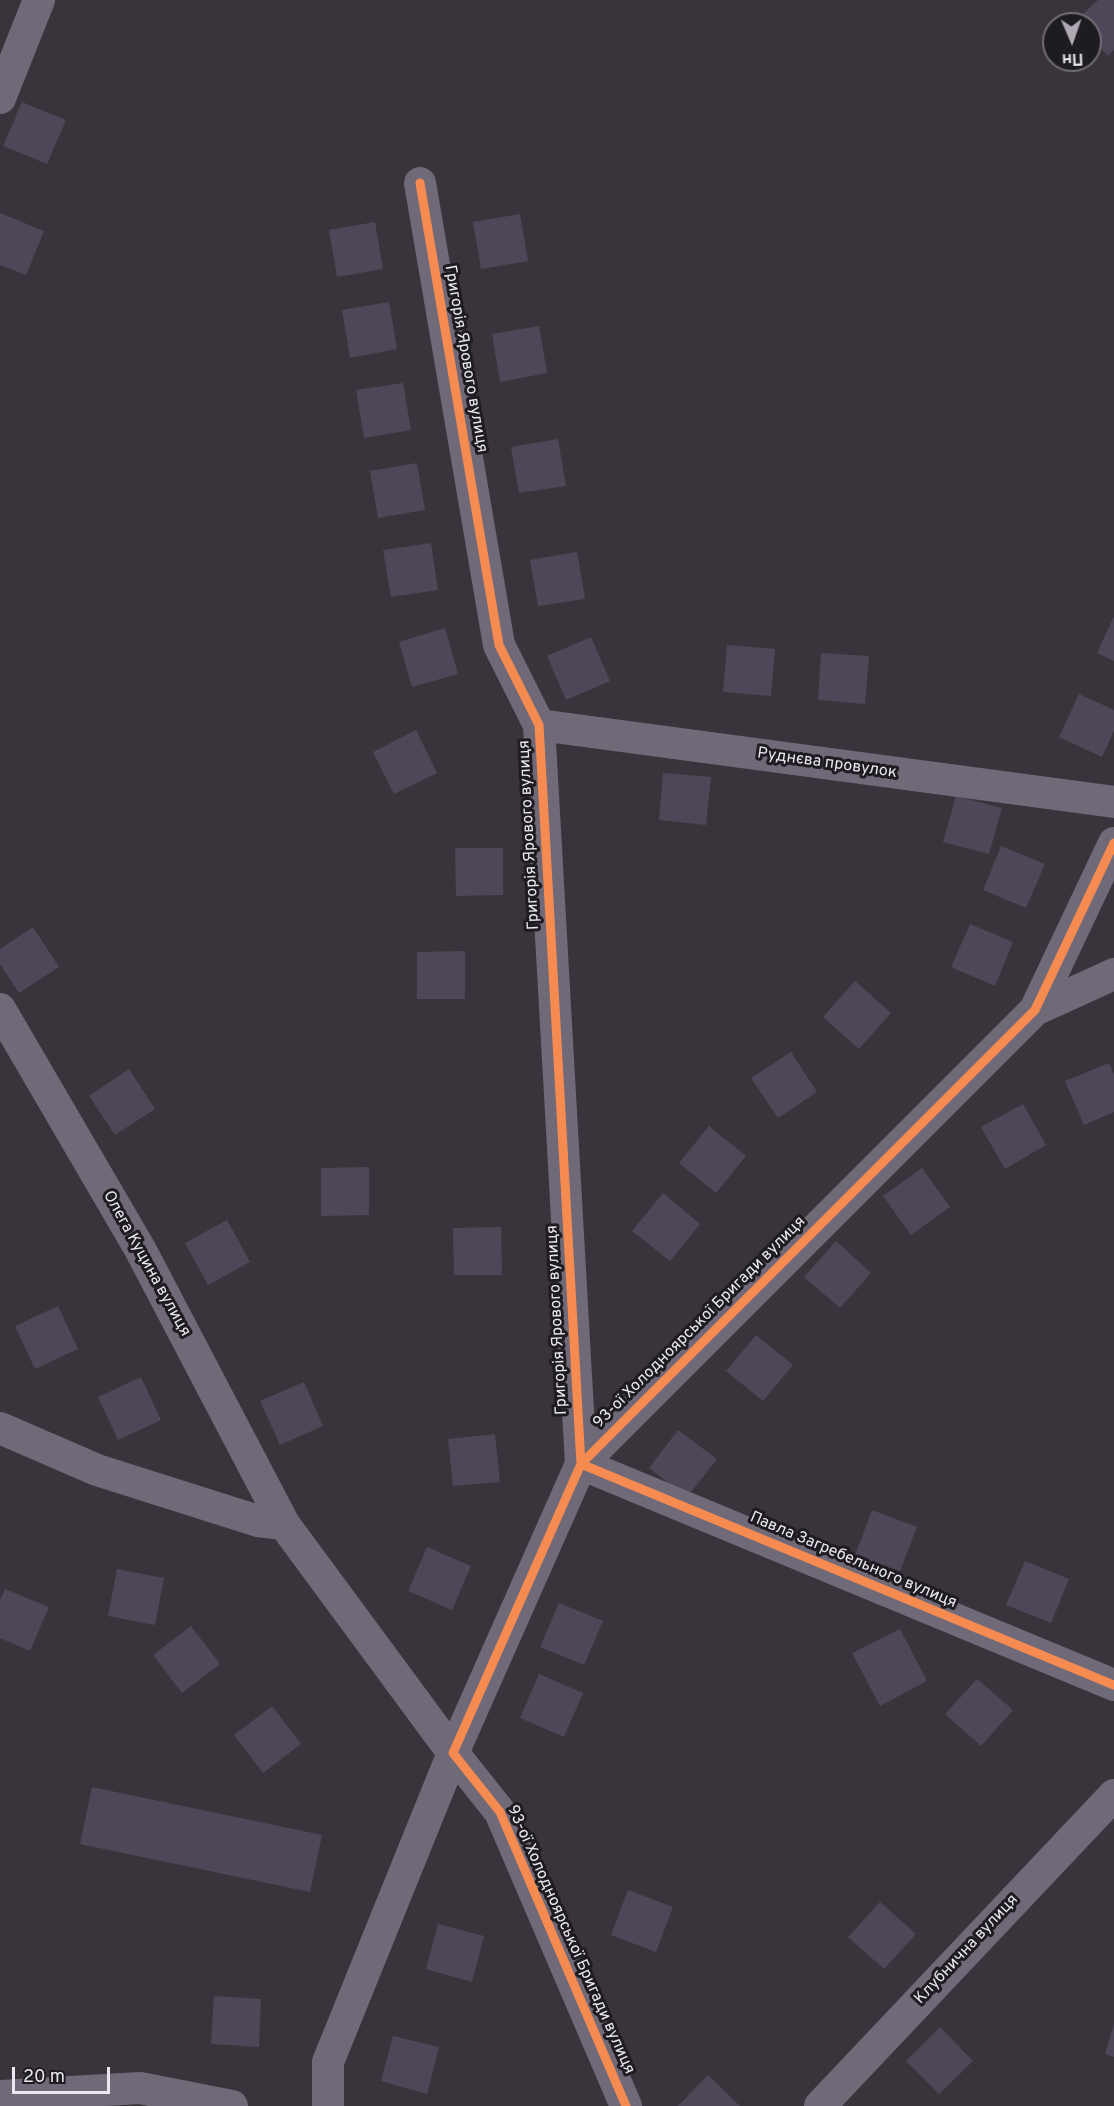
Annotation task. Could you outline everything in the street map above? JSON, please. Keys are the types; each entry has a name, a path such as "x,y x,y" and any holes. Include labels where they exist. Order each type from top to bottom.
{"street":[{"path":"0,98 39,0"},
{"name":"Григорія Ярового вулиця","path":"420,183 499,645 539,725 581,1464"},
{"name":"Руднєва провулок","path":"539,725 1114,802"},
{"name":"93-ої Холодноярської Бригади вулиця","path":"328,2106 328,2062 453,1753 581,1464 1035,1010 1114,843"},
{"path":"1035,1010 1114,974"},
{"name":"Олега Куцина вулиця","path":"0,1009 140,1249 284,1524 453,1753"},
{"path":"0,1428 97,1470 258,1521 284,1524"},
{"name":"Павла Загребельного вулиця","path":"581,1464 1114,1685"},
{"name":"93-ої Холодноярської Бригади вулиця","path":"453,1753 500,1812 626,2106"},
{"name":"Клубнична вулиця","path":"820,2106 1114,1795"},
{"path":"0,2096 140,2088 232,2106"}],"building":[{"path":"1098,0 1114,0 1114,50 1108,56 1102,50 1102,12 1085,12"},
{"path":"22,102 66,120 47,164 3,146"},
{"path":"0,213 44,231 26,275 0,265"},
{"path":"520,214 528,261 481,269 473,222"},
{"path":"375,222 383,269 337,277 329,230"},
{"path":"389,302 397,349 350,358 342,310"},
{"path":"539,326 547,373 500,382 492,334"},
{"path":"403,383 411,430 364,438 356,390"},
{"path":"558,439 566,486 519,493 511,447"},
{"path":"417,463 425,510 378,518 370,471"},
{"path":"431,543 438,590 391,597 383,550"},
{"path":"577,552 585,599 538,606 530,560"},
{"path":"1114,616 1114,661 1097,653"},
{"path":"445,628 458,674 412,687 399,642"},
{"path":"591,637 610,681 566,700 547,656"},
{"path":"727,645 775,649 771,696 723,692"},
{"path":"821,653 869,656 865,704 818,700"},
{"path":"1079,694 1114,710 1114,731 1102,757 1059,737"},
{"path":"416,730 437,773 394,794 373,752"},
{"path":"663,773 711,777 706,825 659,820"},
{"path":"956,796 1002,808 989,854 943,842"},
{"path":"1001,846 1045,864 1026,908 983,890"},
{"path":"455,848 503,848 503,895 456,896"},
{"path":"970,924 1013,942 995,986 951,967"},
{"path":"33,927 59,967 19,993 0,964 0,949"},
{"path":"465,951 465,999 417,999 417,952"},
{"path":"855,981 891,1013 859,1049 823,1017"},
{"path":"791,1052 817,1092 778,1118 751,1078"},
{"path":"1109,1063 1114,1074 1114,1112 1084,1125 1065,1081"},
{"path":"129,1069 155,1109 115,1135 89,1096"},
{"path":"1023,1104 1046,1145 1005,1169 981,1127"},
{"path":"709,1126 746,1156 716,1193 679,1163"},
{"path":"369,1167 369,1215 321,1216 321,1168"},
{"path":"922,1168 950,1207 911,1235 883,1196"},
{"path":"663,1193 700,1224 670,1261 632,1231"},
{"path":"227,1220 250,1262 208,1285 185,1243"},
{"path":"501,1227 502,1275 454,1275 453,1228"},
{"path":"836,1241 871,1273 840,1308 804,1277"},
{"path":"58,1306 78,1349 35,1369 15,1326"},
{"path":"756,1335 793,1365 763,1401 726,1371"},
{"path":"141,1377 161,1420 118,1440 98,1397"},
{"path":"304,1382 323,1426 280,1445 260,1401"},
{"path":"678,1430 717,1459 687,1497 649,1468"},
{"path":"495,1434 500,1482 453,1486 448,1439"},
{"path":"872,1510 917,1527 900,1571 855,1555"},
{"path":"427,1547 471,1566 452,1610 408,1591"},
{"path":"1025,1561 1069,1579 1051,1623 1006,1605"},
{"path":"117,1569 164,1578 155,1625 108,1616"},
{"path":"5,1589 49,1607 30,1651 0,1638 0,1600"},
{"path":"559,1603 603,1621 584,1665 540,1647"},
{"path":"191,1626 220,1664 182,1693 153,1655"},
{"path":"900,1629 927,1681 880,1706 852,1653"},
{"path":"539,1674 583,1693 564,1737 520,1718"},
{"path":"977,1679 1013,1710 981,1746 945,1714"},
{"path":"272,1706 301,1744 263,1773 234,1735"},
{"path":"92,1787 322,1835 310,1892 80,1844"},
{"path":"628,1890 673,1907 656,1952 611,1935"},
{"path":"880,1902 916,1934 884,1969 848,1937"},
{"path":"438,1924 484,1936 472,1982 426,1969"},
{"path":"214,1996 261,1999 259,2047 211,2044"},
{"path":"1114,2024 1114,2057 1105,2054"},
{"path":"940,2027 973,2061 939,2094 906,2061"},
{"path":"393,2036 439,2047 427,2094 381,2081"},
{"path":"708,2075 740,2106 678,2106"}],"cycle path":[{"path":"420,183 499,645 539,725 581,1464 1114,1685"},
{"path":"626,2106 500,1812 453,1753 581,1464 1035,1010 1114,843"}]}
